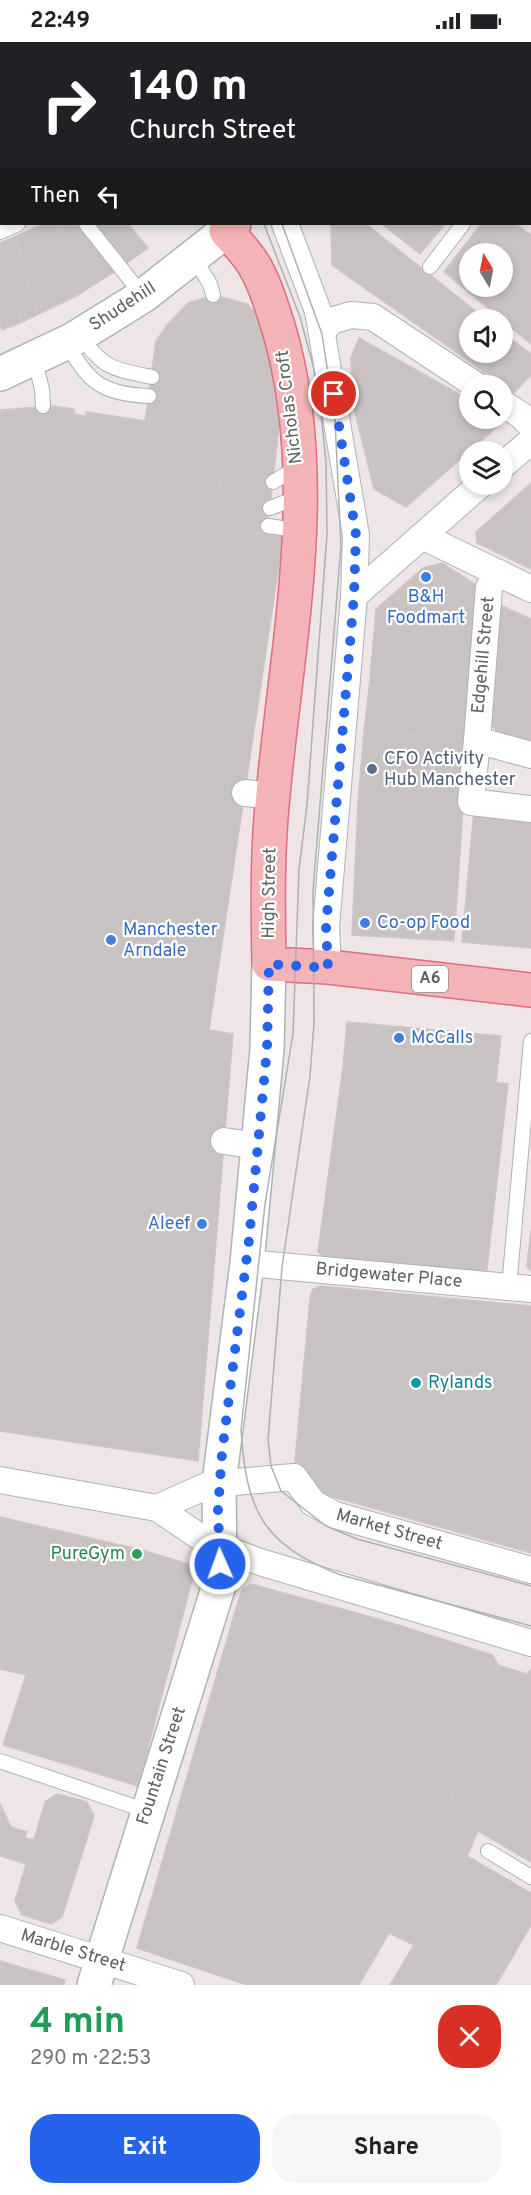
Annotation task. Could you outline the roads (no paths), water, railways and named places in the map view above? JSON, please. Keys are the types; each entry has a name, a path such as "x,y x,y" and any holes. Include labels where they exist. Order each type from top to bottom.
{"main road":[{"name":"Nicholas Croft","path":"230,227 251,260 271,304 284,346 296,424 285,488 299,538 296,598"},
{"name":"High Street","path":"269,964 259,795 296,598"},
{"name":"A6","path":"269,964 328,968 531,990"}],"street":[{"path":"285,225 318,311 323,331 356,535 354,596 326,927 328,968"},
{"name":"Shudehill","path":"0,374 74,339 143,296 194,258 230,227"},
{"path":"323,331 330,321 351,315 373,317 460,375"},
{"path":"513,410 531,426"},
{"path":"513,457 531,441"},
{"path":"354,596 469,495"},
{"path":"423,536 531,589"},
{"name":"Edgehill Street","path":"499,573 489,587 471,802 531,808"},
{"name":"Edgehill Street","path":"477,740 531,755"},
{"name":"High Street","path":"219,1546 219,1483 247,1263 267,1049 269,964"},
{"path":"224,1141 258,1146"},
{"name":"Bridgewater Place","path":"247,1263 520,1288"},
{"name":"Market Street","path":"157,1508 219,1483 294,1477 313,1503 335,1515 531,1570"},
{"path":"0,1480 157,1508 209,1543 272,1567 531,1644"},
{"name":"Fountain Street","path":"98,1972 220,1582 219,1546"},
{"name":"Marble Street","path":"0,1928 98,1972 181,1985"}],"lane":[{"path":"0,232 16,225"},
{"path":"87,225 143,296"},
{"path":"430,267 462,225"},
{"path":"194,258 210,284 213,295"},
{"path":"74,339 96,358 116,369 152,377"},
{"path":"74,339 85,374 103,388 128,395 149,396"},
{"path":"34,358 42,389 43,406"},
{"path":"268,526 289,529 299,538"},
{"path":"520,1288 531,1041"},
{"path":"0,1761 147,1811"},
{"path":"488,1851 531,1877"}],"tram line":[{"path":"264,225 300,317 313,365 326,462 327,534 307,805 299,870 293,1034 265,1204 241,1430 248,1483 254,1504 276,1537 293,1551 315,1563 341,1575 531,1626"},
{"path":"282,225 322,334 335,420 341,546 313,891 314,1023 310,1076 282,1267 268,1440 271,1466 281,1491 326,1526 357,1539 531,1586"}],"place":[{"name":"B&H Foodmart","path":"426,577"},
{"name":"CFO Activity Hub Manchester","path":"372,769"},
{"name":"Co-op Food","path":"365,923"},
{"name":"Manchester Arndale","path":"111,940"},
{"name":"McCalls","path":"399,1038"},
{"name":"Aleef","path":"202,1224"},
{"name":"Rylands","path":"416,1383"},
{"name":"PureGym","path":"137,1554"}]}
